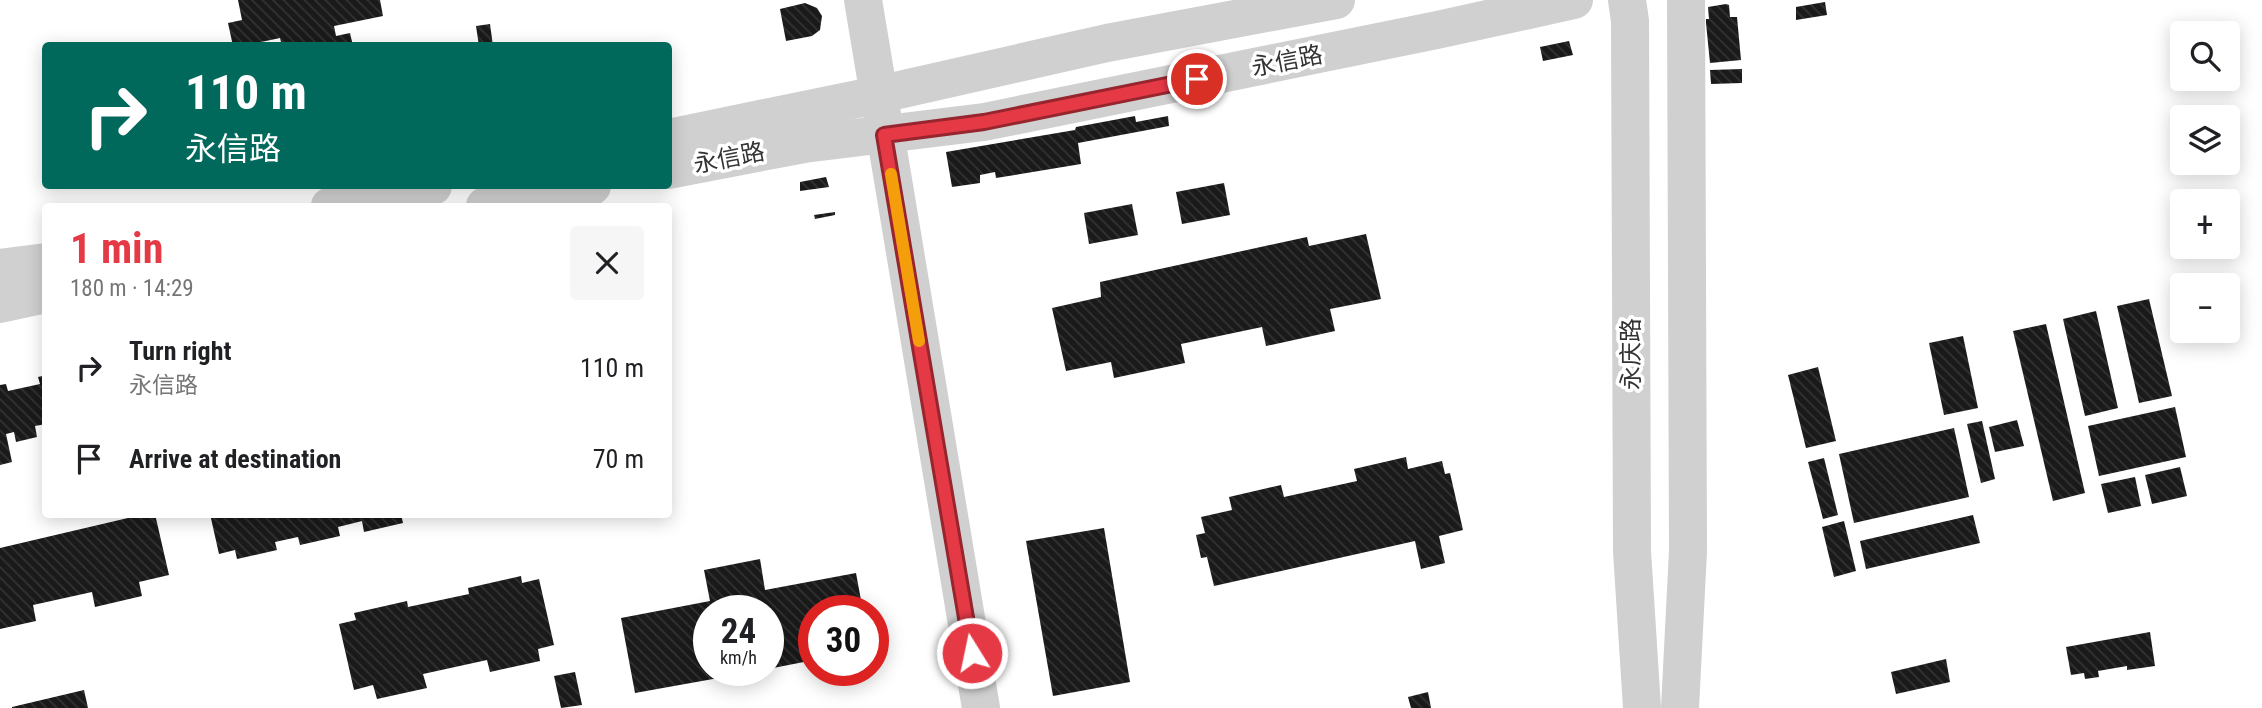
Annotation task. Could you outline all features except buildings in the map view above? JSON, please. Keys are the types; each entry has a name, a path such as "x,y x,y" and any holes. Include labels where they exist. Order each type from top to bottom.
{"street":[{"path":"863,0 981,708"},
{"name":"永信路","path":"672,137 877,95 1107,43 1336,0"},
{"name":"永信路","path":"672,169 804,144 984,122 1574,0"},
{"name":"永庆路","path":"1627,0 1630,21 1632,551 1642,708"},
{"path":"1680,708 1688,551 1686,0"},
{"path":"345,203 418,189"},
{"path":"501,203 576,189"},
{"path":"0,268 42,263"},
{"path":"0,304 42,295"}],"slow traffic":[{"path":"891,174 919,341"}],"route":[{"path":"972,653 884,135 984,122 1197,79"}]}
